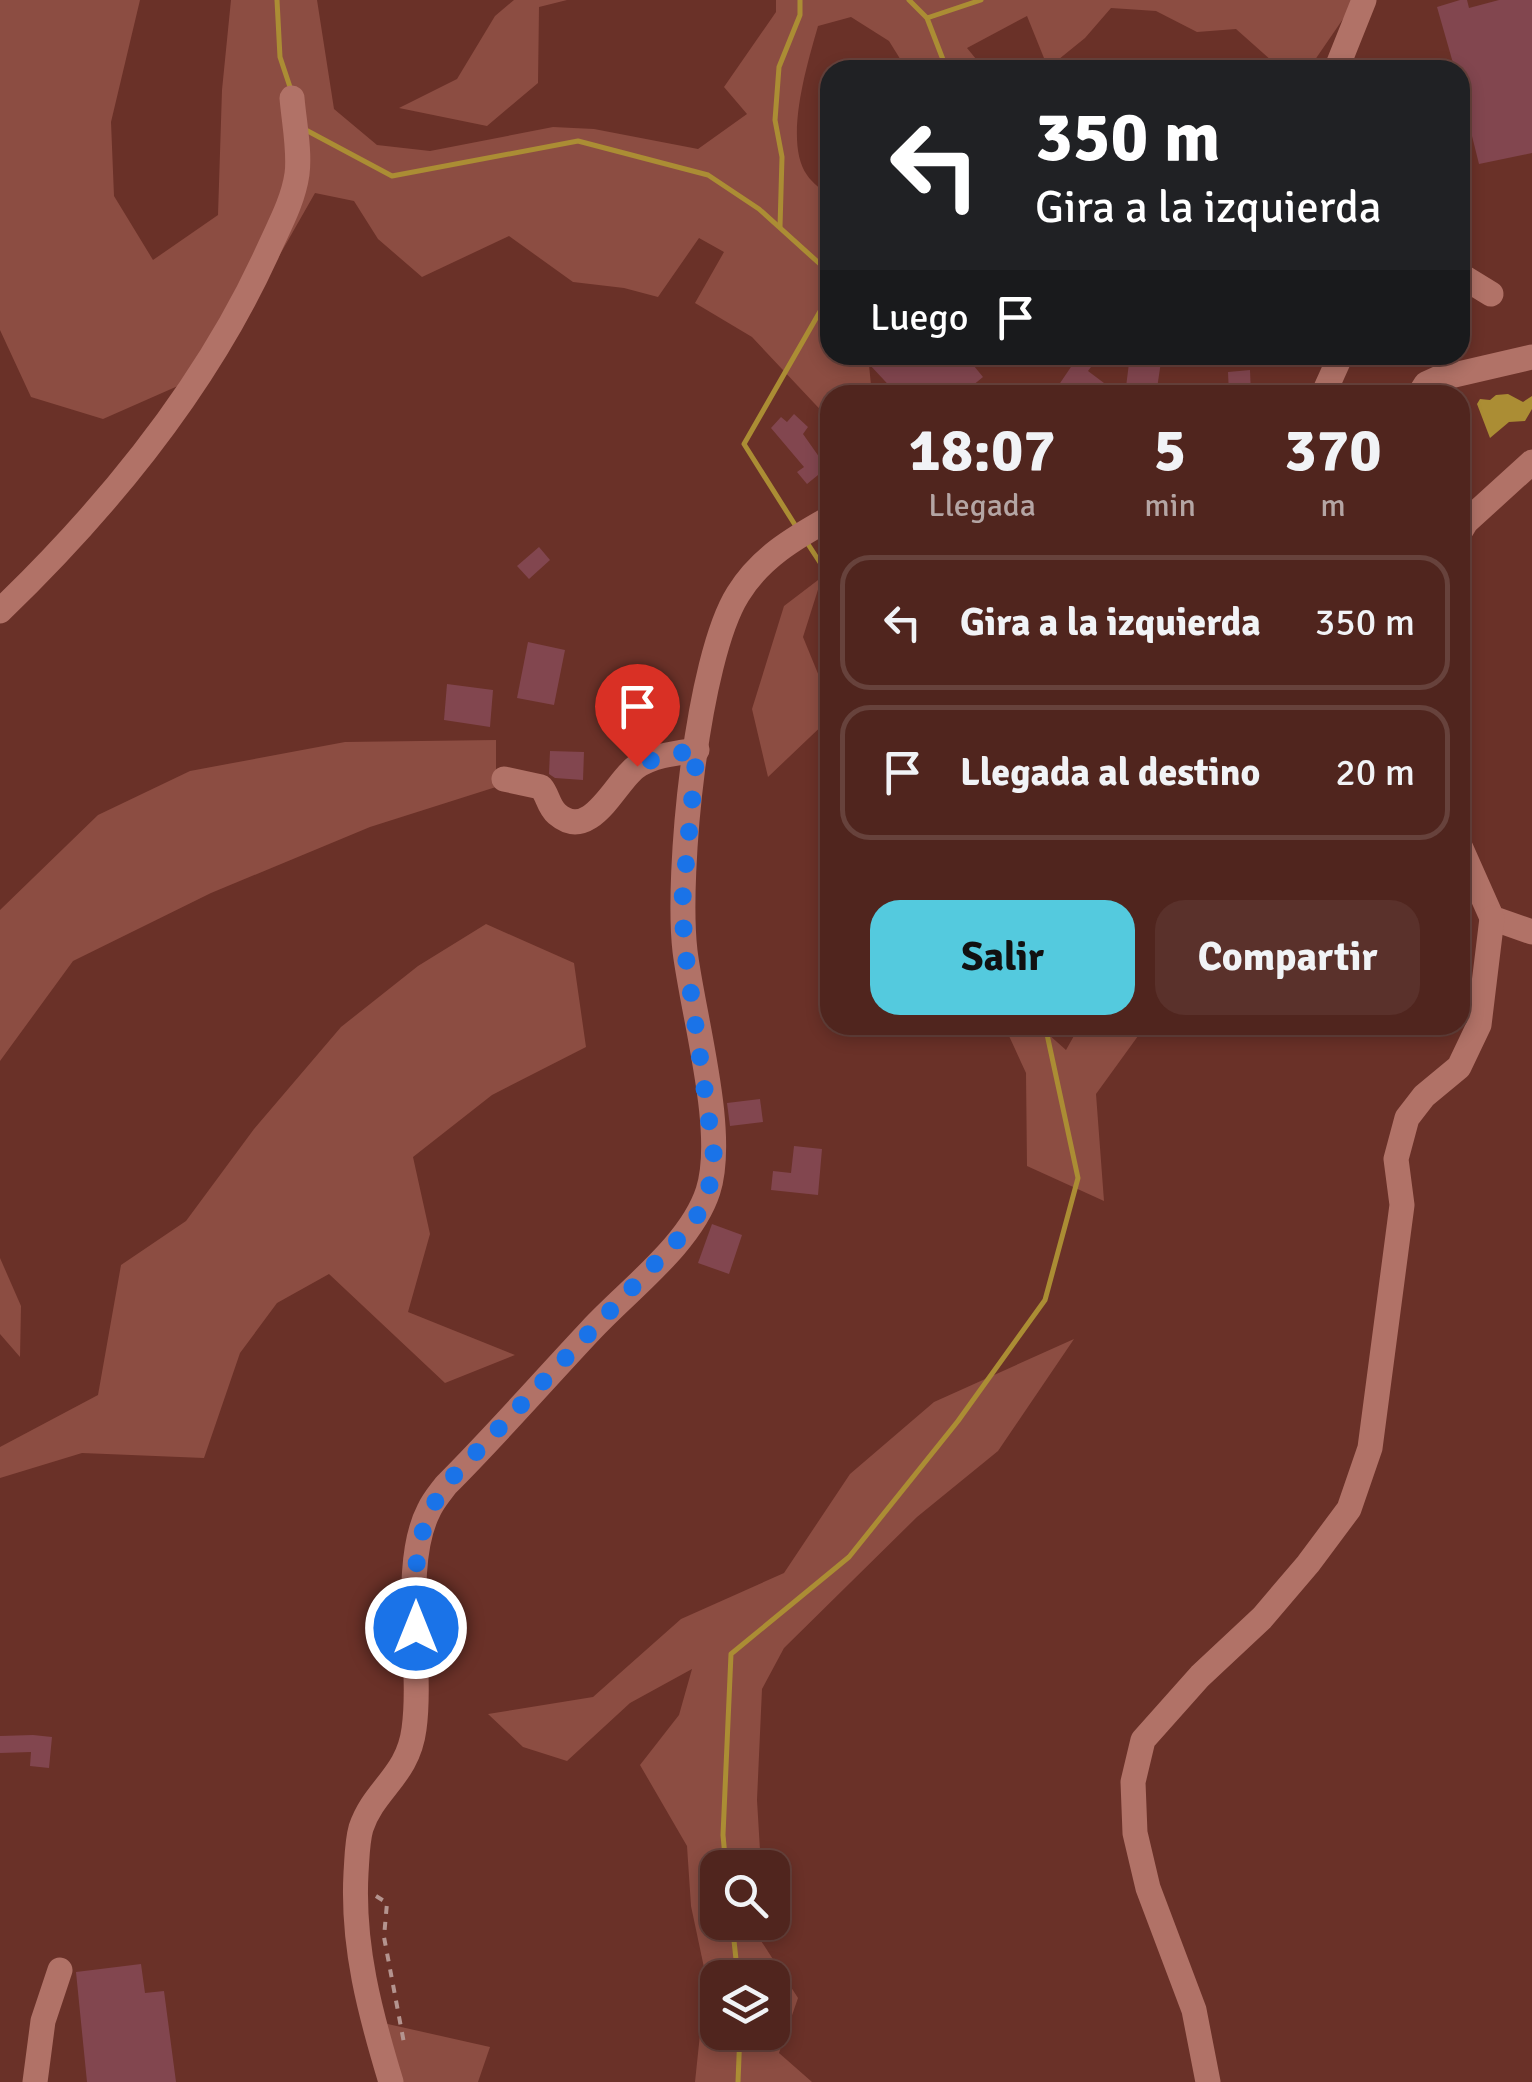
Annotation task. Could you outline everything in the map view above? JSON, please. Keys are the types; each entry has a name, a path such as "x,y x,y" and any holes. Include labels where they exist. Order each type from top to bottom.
{"street":[{"path":"1340,60 1364,0"},
{"path":"0,611 126,478 200,372 250,289 298,171 292,98"},
{"path":"1470,281 1492,294"},
{"path":"1425,385 1532,357"},
{"path":"1470,518 1532,462"},
{"path":"391,2082 362,1978 356,1882 361,1828 406,1763 414,1730 416,1566 428,1511 446,1484 682,1235 699,1213 709,1188 714,1156 712,1120 685,951 682,904 706,688 721,629 738,594 763,561 820,524"},
{"path":"504,779 542,787 550,807 560,818 574,820 590,817 603,807 637,766 662,756 697,750"},
{"path":"1208,2082 1194,2010 1148,1888 1134,1833 1133,1782 1143,1740 1200,1676 1262,1618 1349,1509 1370,1448 1402,1205 1396,1159 1407,1118 1424,1096 1459,1068 1479,1024 1492,918 1470,868"},
{"path":"1492,918 1532,932"},
{"path":"35,2082 43,2021 60,1970"}],"path":[{"path":"356,1882 387,1903 384,1936 406,2050"}],"shaded area":[{"path":"0,0 140,0 111,122 114,196 153,260 218,215 222,90 231,0 317,0 334,109 377,145 430,151 553,127 594,129 698,149 747,114 724,87 776,12 776,0 1356,0 1315,60 1271,60 1236,29 1197,32 1156,11 1111,8 1085,38 1058,60 1045,60 1027,16 967,48 977,60 901,60 889,41 851,17 818,26 800,101 797,142 807,175 820,188 820,365 869,365 871,385 820,385 820,409 752,337 695,303 724,252 699,238 658,297 573,282 509,236 422,277 378,239 354,201 315,193 266,279 196,378 103,419 31,397 0,330"},
{"path":"514,0 567,0 539,7 538,83 487,126 399,108 457,79 495,16"},
{"path":"1508,394 1523,402 1532,396 1532,409 1525,421 1509,422 1490,438 1477,404 1480,399"},
{"path":"820,579 803,637 820,679 820,728 768,777 752,709 784,606"},
{"path":"496,740 496,787 370,827 211,893 73,961 0,1061 0,910 98,815 190,771 345,742"},
{"path":"486,924 574,963 586,1047 492,1095 413,1157 430,1234 408,1312 515,1355 445,1383 329,1274 277,1303 240,1353 204,1458 82,1453 0,1478 0,1447 98,1395 121,1265 186,1221 254,1129 341,1027 418,966"},
{"path":"1009,1035 1049,1035 1066,1050 1074,1035 1139,1035 1096,1094 1104,1201 1027,1166 1026,1073"},
{"path":"0,1258 21,1306 20,1357 0,1334"},
{"path":"1074,1339 998,1451 917,1517 784,1648 762,1689 757,1800 760,1850 700,1850 700,1940 761,1940 773,1960 702,1960 691,1906 687,1846 640,1765 679,1715 692,1669 630,1703 567,1761 523,1747 488,1714 593,1697 681,1619 784,1573 850,1474 934,1402"},
{"path":"790,1986 798,1998 790,2021"},
{"path":"370,2020 490,2047 478,2082 389,2082"},
{"path":"700,2034 700,2050 780,2050 812,2082 695,2082"}],"building":[{"path":"1460,0 1467,0 1469,8 1499,0 1532,0 1532,153 1479,164 1470,128 1470,60 1452,60 1437,7"},
{"path":"870,365 973,365 983,377 973,385 889,385"},
{"path":"1072,365 1088,365 1091,367 1088,371 1107,385 1059,385"},
{"path":"1129,365 1160,365 1158,385 1126,385"},
{"path":"1250,370 1251,385 1229,385 1228,372"},
{"path":"794,414 808,427 803,434 820,458 820,478 818,475 807,484 797,472 804,467 771,428 781,417 787,422"},
{"path":"539,547 550,560 529,579 517,566"},
{"path":"528,642 565,650 554,705 517,698"},
{"path":"447,684 493,690 490,727 444,720"},
{"path":"550,751 584,752 583,780 549,774"},
{"path":"760,1099 763,1122 730,1126 727,1103"},
{"path":"794,1146 822,1149 818,1195 771,1190 773,1171 791,1173"},
{"path":"712,1224 742,1235 729,1274 698,1263"},
{"path":"0,1736 52,1737 49,1768 30,1766 31,1752 0,1753"},
{"path":"141,1964 145,1993 164,1991 176,2082 87,2082 76,1972"}],"waterway":[{"path":"277,0 280,57 291,90"},
{"path":"780,227 782,157 775,120 779,67 800,15 800,0"},
{"path":"909,0 927,18 943,60"},
{"path":"927,18 981,0"},
{"path":"304,129 392,176 578,141 708,175 759,209 820,264"},
{"path":"797,528 744,444 820,311"},
{"path":"806,541 820,563"},
{"path":"724,1850 731,1654 849,1557 958,1421 1045,1300 1078,1178 1047,1035"},
{"path":"734,1940 736,1960"},
{"path":"738,2082 739,2050"}],"route":[{"path":"416,1628 416,1566 428,1511 446,1484 682,1235 699,1213 709,1188 714,1156 712,1120 685,951 682,904 697,750 662,756 637,766"}]}
